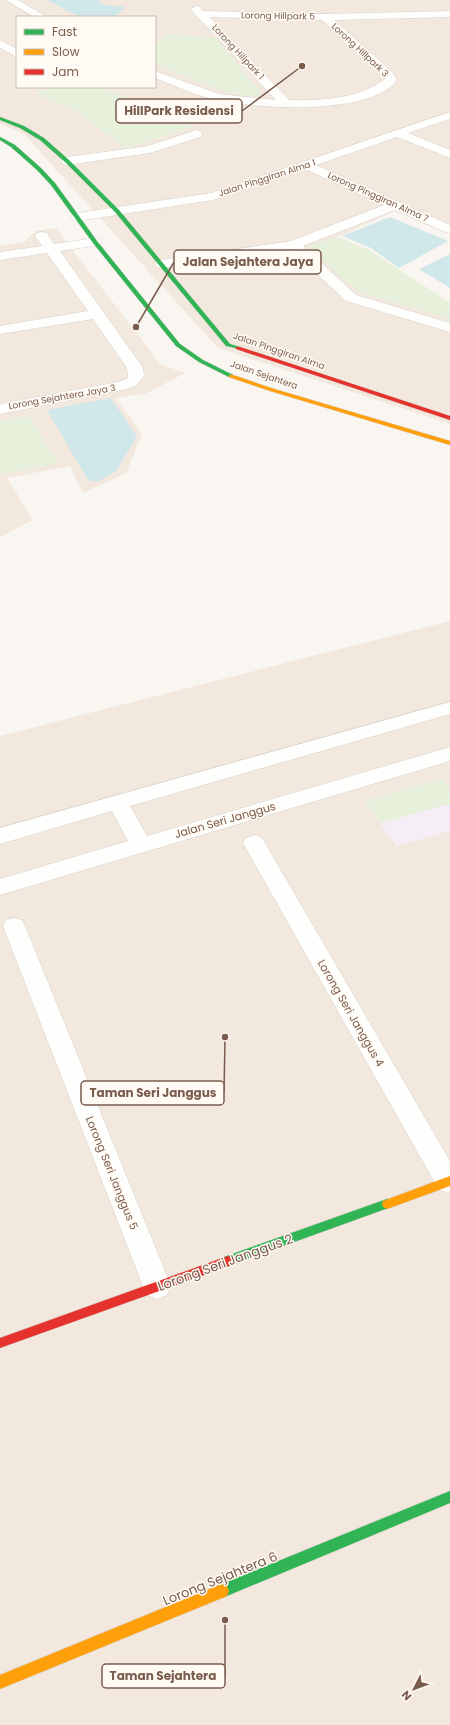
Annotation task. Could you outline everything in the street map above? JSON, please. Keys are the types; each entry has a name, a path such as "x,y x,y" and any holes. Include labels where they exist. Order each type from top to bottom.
{"street":[{"path":"11,0 40,16"},
{"name":"Lorong Hillpark 1","path":"200,0 195,8 203,14 286,104"},
{"name":"Lorong Hillpark 5","path":"203,14 325,18 448,16"},
{"name":"Lorong Hillpark 3","path":"156,74 218,97 253,102 286,104 347,100 366,95 380,88 391,80 388,74 325,18"},
{"path":"0,43 16,53"},
{"name":"Jalan Pinggiran Alma 1","path":"78,217 213,196 450,115"},
{"name":"Jalan Pinggiran Alma","path":"0,118 22,127 42,139 67,161 117,212 162,264 228,345 450,418"},
{"path":"397,133 450,154"},
{"path":"67,161 150,149 196,134"},
{"name":"Jalan Sejahtera","path":"0,138 13,146 39,169 78,217 95,242 178,345 201,361 233,376 270,389 450,443"},
{"name":"Lorong Pinggiran Alma 7","path":"307,164 450,230"},
{"path":"162,264 294,245 395,205"},
{"path":"0,330 97,314 42,236"},
{"path":"0,256 95,242"},
{"path":"294,245 351,298 450,328"},
{"name":"Lorong Sejahtera Jaya 3","path":"0,409 122,386 132,382 136,376 135,368 97,314"},
{"path":"0,836 450,708"},
{"name":"Jalan Seri Janggus","path":"0,887 450,754"},
{"path":"118,803 141,845"},
{"name":"Lorong Seri Janggus 4","path":"254,843 449,1182"},
{"name":"Lorong Seri Janggus 5","path":"14,926 157,1286"},
{"name":"Lorong Seri Janggus 2","path":"0,1343 449,1182"},
{"name":"Lorong Sejahtera 6","path":"0,1682 450,1497"}],"shaded area":[{"path":"0,0 450,0 450,235 395,211 338,237 369,250 450,303 450,424 218,348 24,134 0,124"},
{"path":"56,228 160,364 185,373 147,393 116,398 142,434 126,473 83,493 70,466 7,478 33,520 0,537 0,246 24,242 36,231"},
{"path":"450,621 450,1725 0,1725 0,736"},
{"path":"450,790 450,831 396,846 365,801"}],"green space":[{"path":"168,34 215,38 261,92 260,95 249,96 222,90 156,64 156,45"},
{"path":"51,88 102,88 193,127 125,149 78,112 35,93"},
{"path":"338,237 369,250 450,303 450,318 360,293 307,247"},
{"path":"29,416 58,463 2,474 0,470 0,421"},
{"path":"442,779 450,790 450,804 381,823 365,801"}],"water":[{"path":"47,0 98,0 104,5 125,7 116,16 78,16"},
{"path":"390,217 448,241 399,268 371,248 342,236"},
{"path":"450,254 450,288 419,269"},
{"path":"111,398 137,437 116,471 97,482 88,480 47,410"}],"traffic: fast":[{"path":"0,118 22,127 42,139 67,161 117,211 228,345 238,348"},
{"path":"0,138 13,146 39,169 53,184 95,242 178,345 201,361 231,376"},
{"path":"228,1261 387,1204"},
{"path":"222,1591 450,1497"}],"traffic: slow":[{"path":"231,376 269,389 450,443"},
{"path":"387,1204 450,1181"},
{"path":"0,1682 222,1591"}],"traffic: jam":[{"path":"238,348 450,418"},
{"path":"0,1343 228,1261"}],"place":[{"name":"HillPark Residensi","path":"302,66"},
{"name":"Jalan Sejahtera Jaya","path":"136,327"},
{"name":"Taman Seri Janggus","path":"225,1037"},
{"name":"Taman Sejahtera","path":"225,1620"}]}
